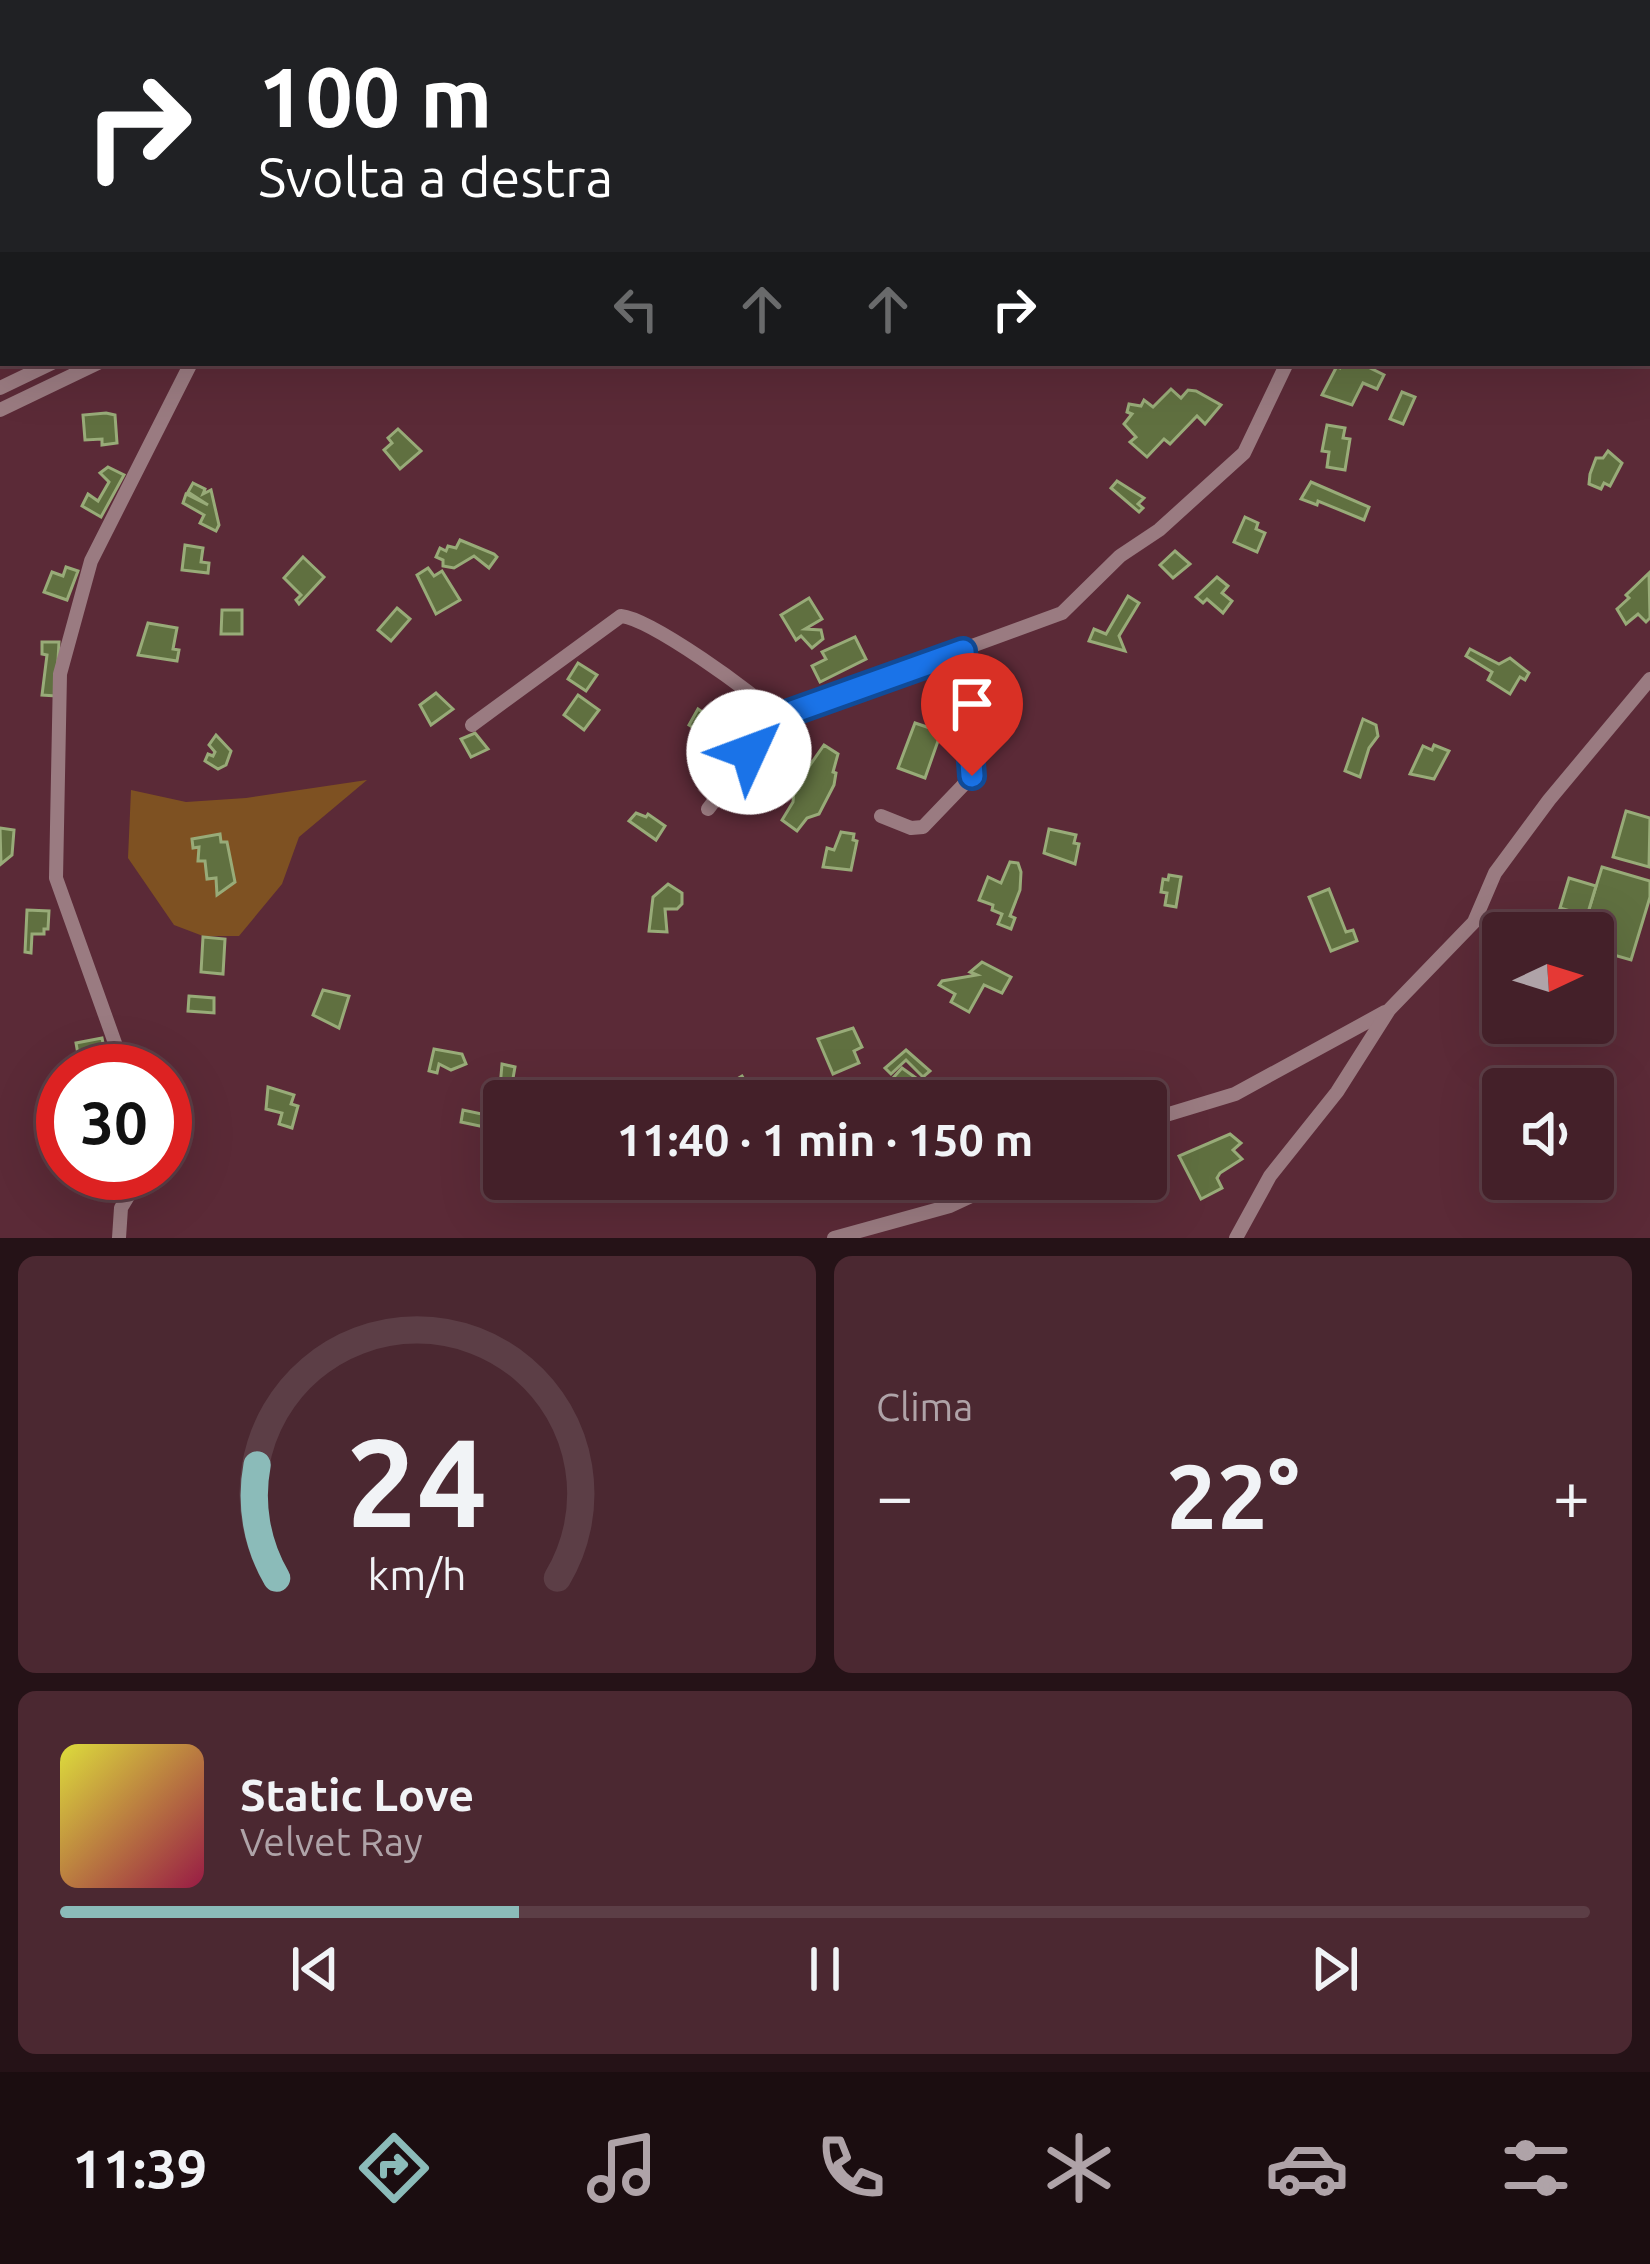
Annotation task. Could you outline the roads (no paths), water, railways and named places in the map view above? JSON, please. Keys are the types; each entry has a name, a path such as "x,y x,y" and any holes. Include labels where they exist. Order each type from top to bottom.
{"street":[{"path":"0,388 46,366"},
{"path":"0,410 92,366"},
{"path":"115,1044 56,878 60,674 92,561 190,366"},
{"path":"708,809 778,717 1062,613 1120,556 1159,530 1244,453 1286,366"},
{"path":"472,725 621,616 635,617 778,717"},
{"path":"881,816 911,828 923,827 972,776 963,651"},
{"path":"1236,1238 1270,1176 1337,1092 1389,1010 1474,922 1495,873 1650,679"},
{"path":"1167,1115 1235,1094 1389,1010"},
{"path":"119,1238 126,1200"},
{"path":"834,1238 963,1200"}]}
